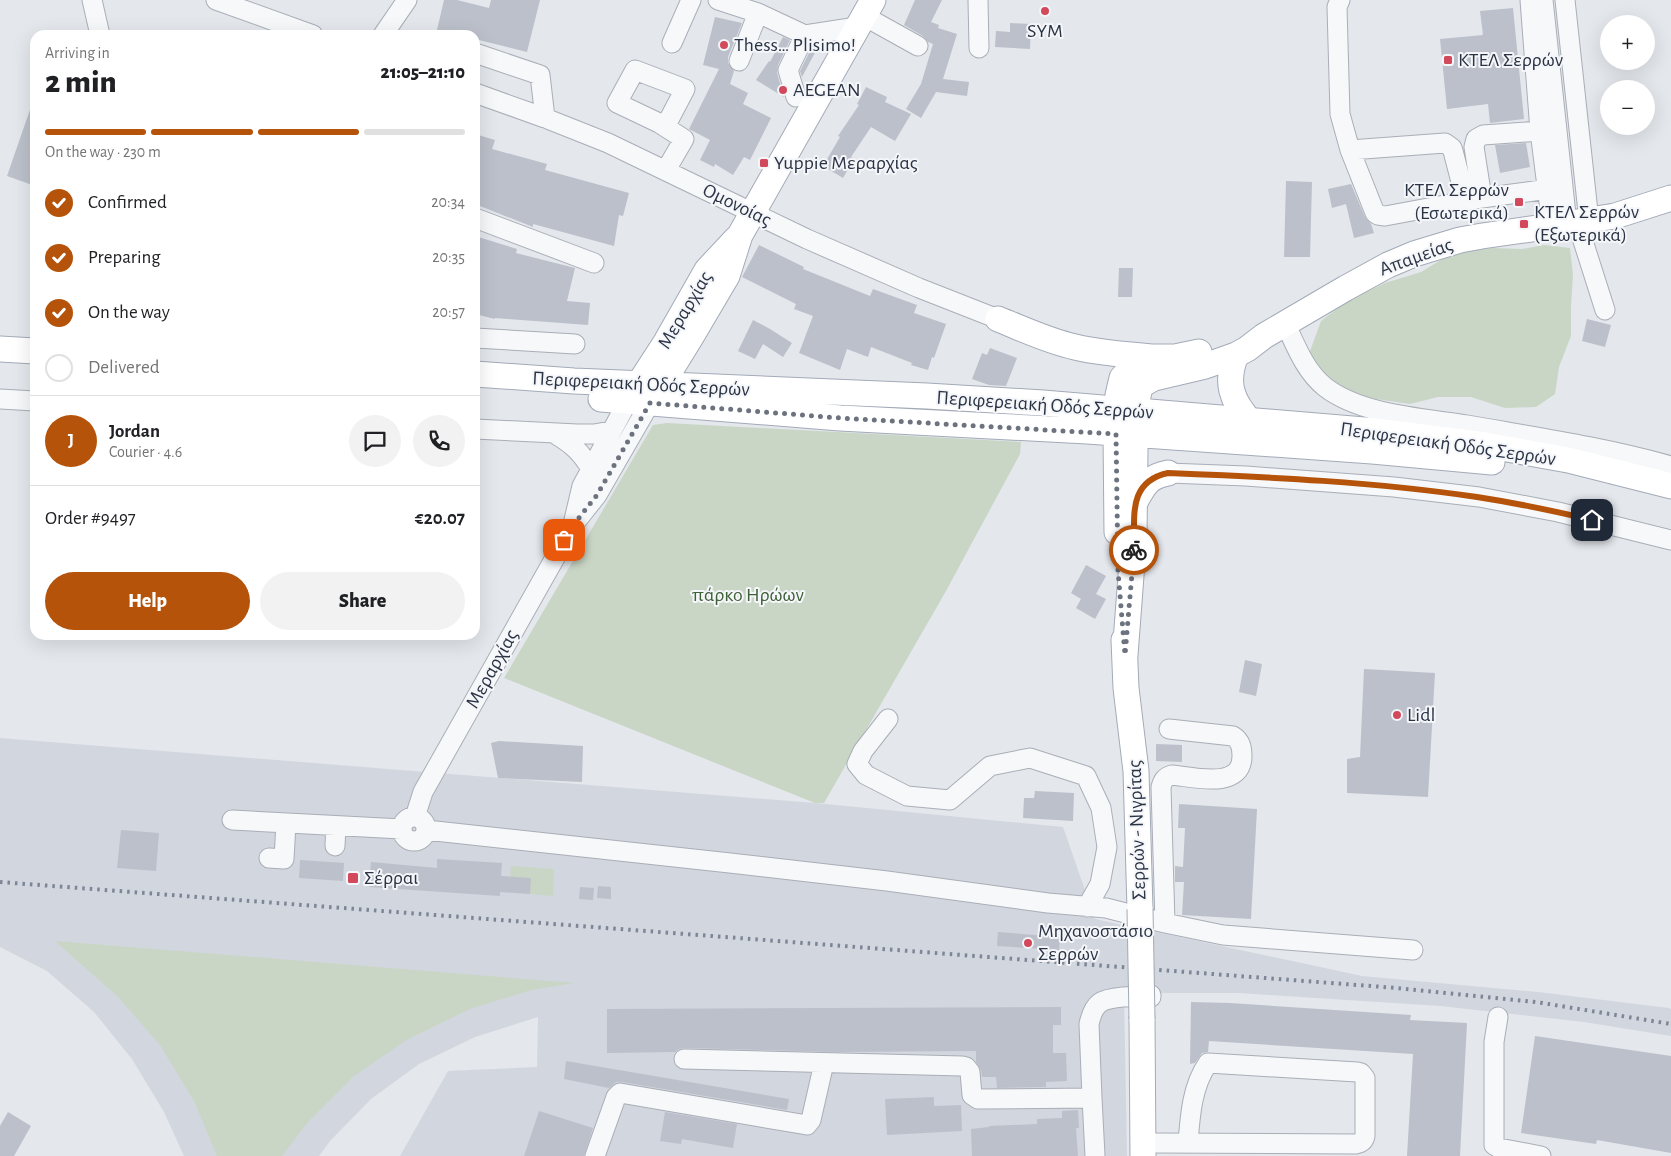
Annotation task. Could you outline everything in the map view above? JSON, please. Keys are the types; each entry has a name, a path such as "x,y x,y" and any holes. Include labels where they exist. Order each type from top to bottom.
{"main road":[{"name":"Μεραρχίας","path":"645,393 691,338 727,276 740,235 865,14"},
{"name":"Απαμείας","path":"1264,336 1368,275 1414,254 1460,240 1623,213 1671,198"},
{"name":"Μεραρχίας","path":"645,393 666,342 707,270 740,235"},
{"path":"998,319 1076,348 1153,357"},
{"name":"Σερρών - Νιγρίτας","path":"1125,655 1132,572 1134,504 1128,427 1119,386 1122,378 1132,367 1153,357 1175,356 1200,351 1241,338 1264,336"},
{"name":"Σερρών - Νιγρίτας","path":"1149,1148 1136,780 1126,688 1118,571 1128,427 1140,388 1148,381 1162,375 1205,366 1236,355 1264,336"},
{"path":"691,338 688,354 691,364 697,372 722,388"},
{"path":"0,349 30,351"},
{"path":"1236,355 1230,374 1231,390 1236,403 1251,422"},
{"name":"Περιφερειακή Οδός Σερρών","path":"480,375 850,419 1128,427 1566,471 1611,472"},
{"name":"Περιφερειακή Οδός Σερρών","path":"480,391 645,393 722,388 927,396 1043,403 1128,427 1251,422 1376,431 1450,440 1568,460 1671,486"},
{"path":"1128,427 1150,466 1168,473"},
{"path":"1134,504 1150,479 1168,473"}],"street":[{"path":"92,0 99,30"},
{"path":"216,0 299,30"},
{"path":"386,30 407,0"},
{"path":"672,42 691,0"},
{"path":"718,0 758,13 805,35 865,14 918,46"},
{"path":"978,0 979,48"},
{"path":"1340,0 1337,7 1340,108 1350,150 1373,210 1378,215 1385,216 1474,199 1555,188"},
{"path":"1530,0 1540,131 1555,188 1594,279 1605,310"},
{"path":"1543,0 1555,188"},
{"path":"1565,0 1571,223"},
{"path":"739,61 758,13"},
{"path":"796,97 788,70 805,35"},
{"path":"480,55 540,76 545,118"},
{"name":"Ομονοίας","path":"480,94 608,143 841,254 998,319"},
{"path":"665,127 684,139 666,170"},
{"path":"1474,199 1474,147 1476,139 1483,135 1540,131"},
{"path":"1350,150 1445,143 1453,151 1474,199"},
{"path":"480,220 594,262"},
{"path":"1285,323 1313,375 1327,388 1351,402 1418,418 1573,443 1671,466"},
{"path":"480,338 574,344"},
{"name":"Μεραρχίας","path":"574,524 582,486 591,469 612,431 645,393"},
{"name":"Μεραρχίας","path":"414,825 423,792 574,524 597,495 645,393"},
{"path":"0,399 30,401"},
{"path":"480,428 554,434 594,434 612,431"},
{"path":"554,434 570,442 591,469"},
{"path":"1168,473 1246,476 1394,487 1479,497 1558,512 1671,540"},
{"path":"888,719 863,752 857,764 866,775 906,796 950,800 990,766 1032,758 1086,776 1101,808 1107,847 1100,884 1087,907"},
{"path":"1165,923 1162,782 1172,775 1214,779 1226,778 1237,772 1242,760 1242,748 1233,736 1168,730"},
{"path":"232,820 336,826 414,825 1087,907 1122,912 1223,935 1413,950"},
{"path":"269,858 284,859 286,823"},
{"path":"335,846 336,826"},
{"path":"1096,1156 1090,1024 1092,1013 1097,1004 1105,999 1151,995 1149,1148 1188,1143 1359,1144 1365,1136 1365,1078 1361,1073 1357,1072 1208,1062 1192,1102 1188,1143"},
{"path":"1498,1017 1494,1042 1494,1145 1499,1148 1541,1156"},
{"path":"684,1059 962,1066 970,1072 971,1092 978,1099 1092,1098"},
{"path":"595,1156 616,1097 620,1094 807,1125 811,1120 824,1063"}],"shaded area":[{"path":"0,738 815,803 1063,827 1095,919 1362,976 1538,992 1669,1008 1671,1009 1671,1036 1584,1022 1440,1006 1239,993 1124,993 1127,1156 400,1156 448,1071 537,1067 538,1017 475,1037 419,1064 371,1099 330,1141 319,1156 184,1156 164,1112 132,1059 94,1012 47,971 0,947"}],"green space":[{"path":"1544,245 1570,248 1573,275 1571,336 1559,367 1555,394 1536,407 1505,408 1471,397 1438,397 1410,404 1348,395 1321,377 1309,354 1321,321 1348,300 1385,283 1421,272 1454,252 1493,248 1522,249"},
{"name":"πάρκο Ηρώων","path":"667,423 1021,442 1020,454 946,591 824,803 815,803 504,678 653,425"},
{"path":"511,866 554,869 553,896 530,894 530,878 510,877"},
{"path":"55,941 574,983 531,990 470,1009 408,1039 354,1076 308,1122 282,1156 217,1156 194,1101 160,1045 118,997"}],"building":[{"path":"444,0 457,0 489,8 491,0 540,0 527,52 480,40 480,30 437,30"},
{"path":"915,0 942,0 931,22 939,25 938,28 957,34 943,79 969,82 967,96 936,92 921,118 906,109 921,84 933,44 904,25"},
{"path":"1513,8 1524,119 1490,123 1488,104 1447,109 1440,39 1483,35 1480,11"},
{"path":"715,17 742,23 728,57 728,63 734,71 730,84 748,93 743,104 771,118 750,160 744,157 733,175 715,164 714,167 700,160 710,140 689,129 719,69 703,65"},
{"path":"1010,23 1031,24 1030,49 995,47 996,31 1010,32"},
{"path":"783,37 790,40 778,65 777,73 784,97 756,80 770,62"},
{"path":"813,45 818,47 802,77 800,71"},
{"path":"866,87 887,97 885,102 911,114 895,141 871,127 851,157 854,159 843,178 823,166 840,137 838,136 859,105 857,104"},
{"path":"30,110 30,184 7,176"},
{"path":"480,136 495,140 492,149 547,164 545,170 629,193 623,216 619,215 614,246 533,224 533,227 480,206"},
{"path":"1526,143 1530,167 1500,173 1495,145"},
{"path":"1286,181 1312,182 1310,257 1284,257"},
{"path":"1351,184 1374,233 1354,238 1346,204 1332,208 1328,189"},
{"path":"480,238 517,249 516,253 575,268 567,301 590,303 588,325 495,319 480,315"},
{"path":"759,245 804,267 803,269 870,296 873,289 917,305 914,313 946,324 928,370 911,365 912,363 871,347 868,357 847,349 840,370 799,353 813,316 794,309 796,304 742,277"},
{"path":"1119,268 1133,268 1132,297 1118,297"},
{"path":"1587,319 1611,325 1605,347 1582,341"},
{"path":"753,320 792,343 783,357 763,344 755,359 738,351"},
{"path":"990,348 1017,358 1006,386 989,385 972,379 982,353 987,355"},
{"path":"1086,565 1106,576 1096,594 1106,599 1095,619 1076,608 1081,599 1071,593"},
{"path":"1245,660 1262,664 1256,696 1239,692"},
{"name":"Lidl","path":"1364,669 1435,673 1428,797 1347,793 1347,759 1360,757"},
{"path":"499,741 583,746 582,782 498,778 491,743"},
{"path":"1156,744 1182,745 1182,762 1156,761"},
{"path":"1035,791 1074,793 1073,821 1023,818 1024,798 1034,798"},
{"path":"1179,804 1257,809 1251,919 1182,915 1184,882 1175,882 1175,866 1183,867 1185,828 1178,828"},
{"path":"121,830 159,833 156,871 117,868"},
{"path":"437,859 502,863 501,876 531,878 530,894 500,892 500,896 369,887 371,862 437,868"},
{"path":"300,860 344,863 343,881 299,878"},
{"path":"598,886 611,887 611,899 597,898"},
{"path":"580,887 594,888 593,900 579,899"},
{"name":"Μηχανοστάσιο Σερρών","path":"998,932 1060,937 1059,950 997,946"},
{"path":"1191,1002 1411,1015 1410,1020 1467,1023 1460,1156 1407,1156 1413,1054 1209,1041 1208,1052 1202,1053 1195,1063 1190,1064"},
{"path":"1061,1007 1061,1025 1053,1025 1053,1053 1066,1053 1067,1081 1046,1082 1046,1087 997,1088 996,1077 982,1077 981,1070 976,1062 976,1051 835,1052 684,1048 675,1052 607,1053 607,1009"},
{"path":"1535,1036 1671,1056 1671,1153 1597,1140 1596,1144 1521,1133"},
{"path":"566,1061 789,1099 787,1110 622,1082 616,1082 609,1088 564,1079"},
{"path":"934,1097 934,1106 961,1105 962,1131 887,1135 885,1099"},
{"path":"1078,1110 1079,1128 1076,1128 1078,1156 972,1156 971,1129 989,1126 1037,1124 1037,1119 1062,1118 1062,1111"},
{"path":"539,1111 593,1128 584,1156 524,1156"},
{"path":"8,1112 31,1126 14,1156 0,1156 0,1126"},
{"path":"665,1112 737,1124 733,1148 682,1139 681,1144 660,1141"}],"railway":[{"path":"0,882 1397,988 1536,1002 1671,1024"}],"way so far":[{"path":"564,540 597,495 650,403 840,418 1116,434 1118,571 1125,655 1134,550"}],"place":[{"name":"SYM","path":"1045,11"},
{"name":"Thess… Plisimo!","path":"724,45"},
{"name":"ΚΤΕΛ Σερρών","path":"1448,60"},
{"name":"AEGEAN","path":"783,90"},
{"name":"Yuppie Μεραρχίας","path":"764,163"},
{"name":"ΚΤΕΛ Σερρών (Εσωτερικά)","path":"1519,202"},
{"name":"ΚΤΕΛ Σερρών (Εξωτερικά)","path":"1524,224"},
{"name":"Lidl","path":"1397,715"},
{"name":"Σέρραι","path":"353,878"},
{"name":"Μηχανοστάσιο Σερρών","path":"1028,943"}],"route":[{"path":"1134,550 1134,504 1150,479 1168,473 1246,476 1394,487 1479,497 1592,520"}]}
